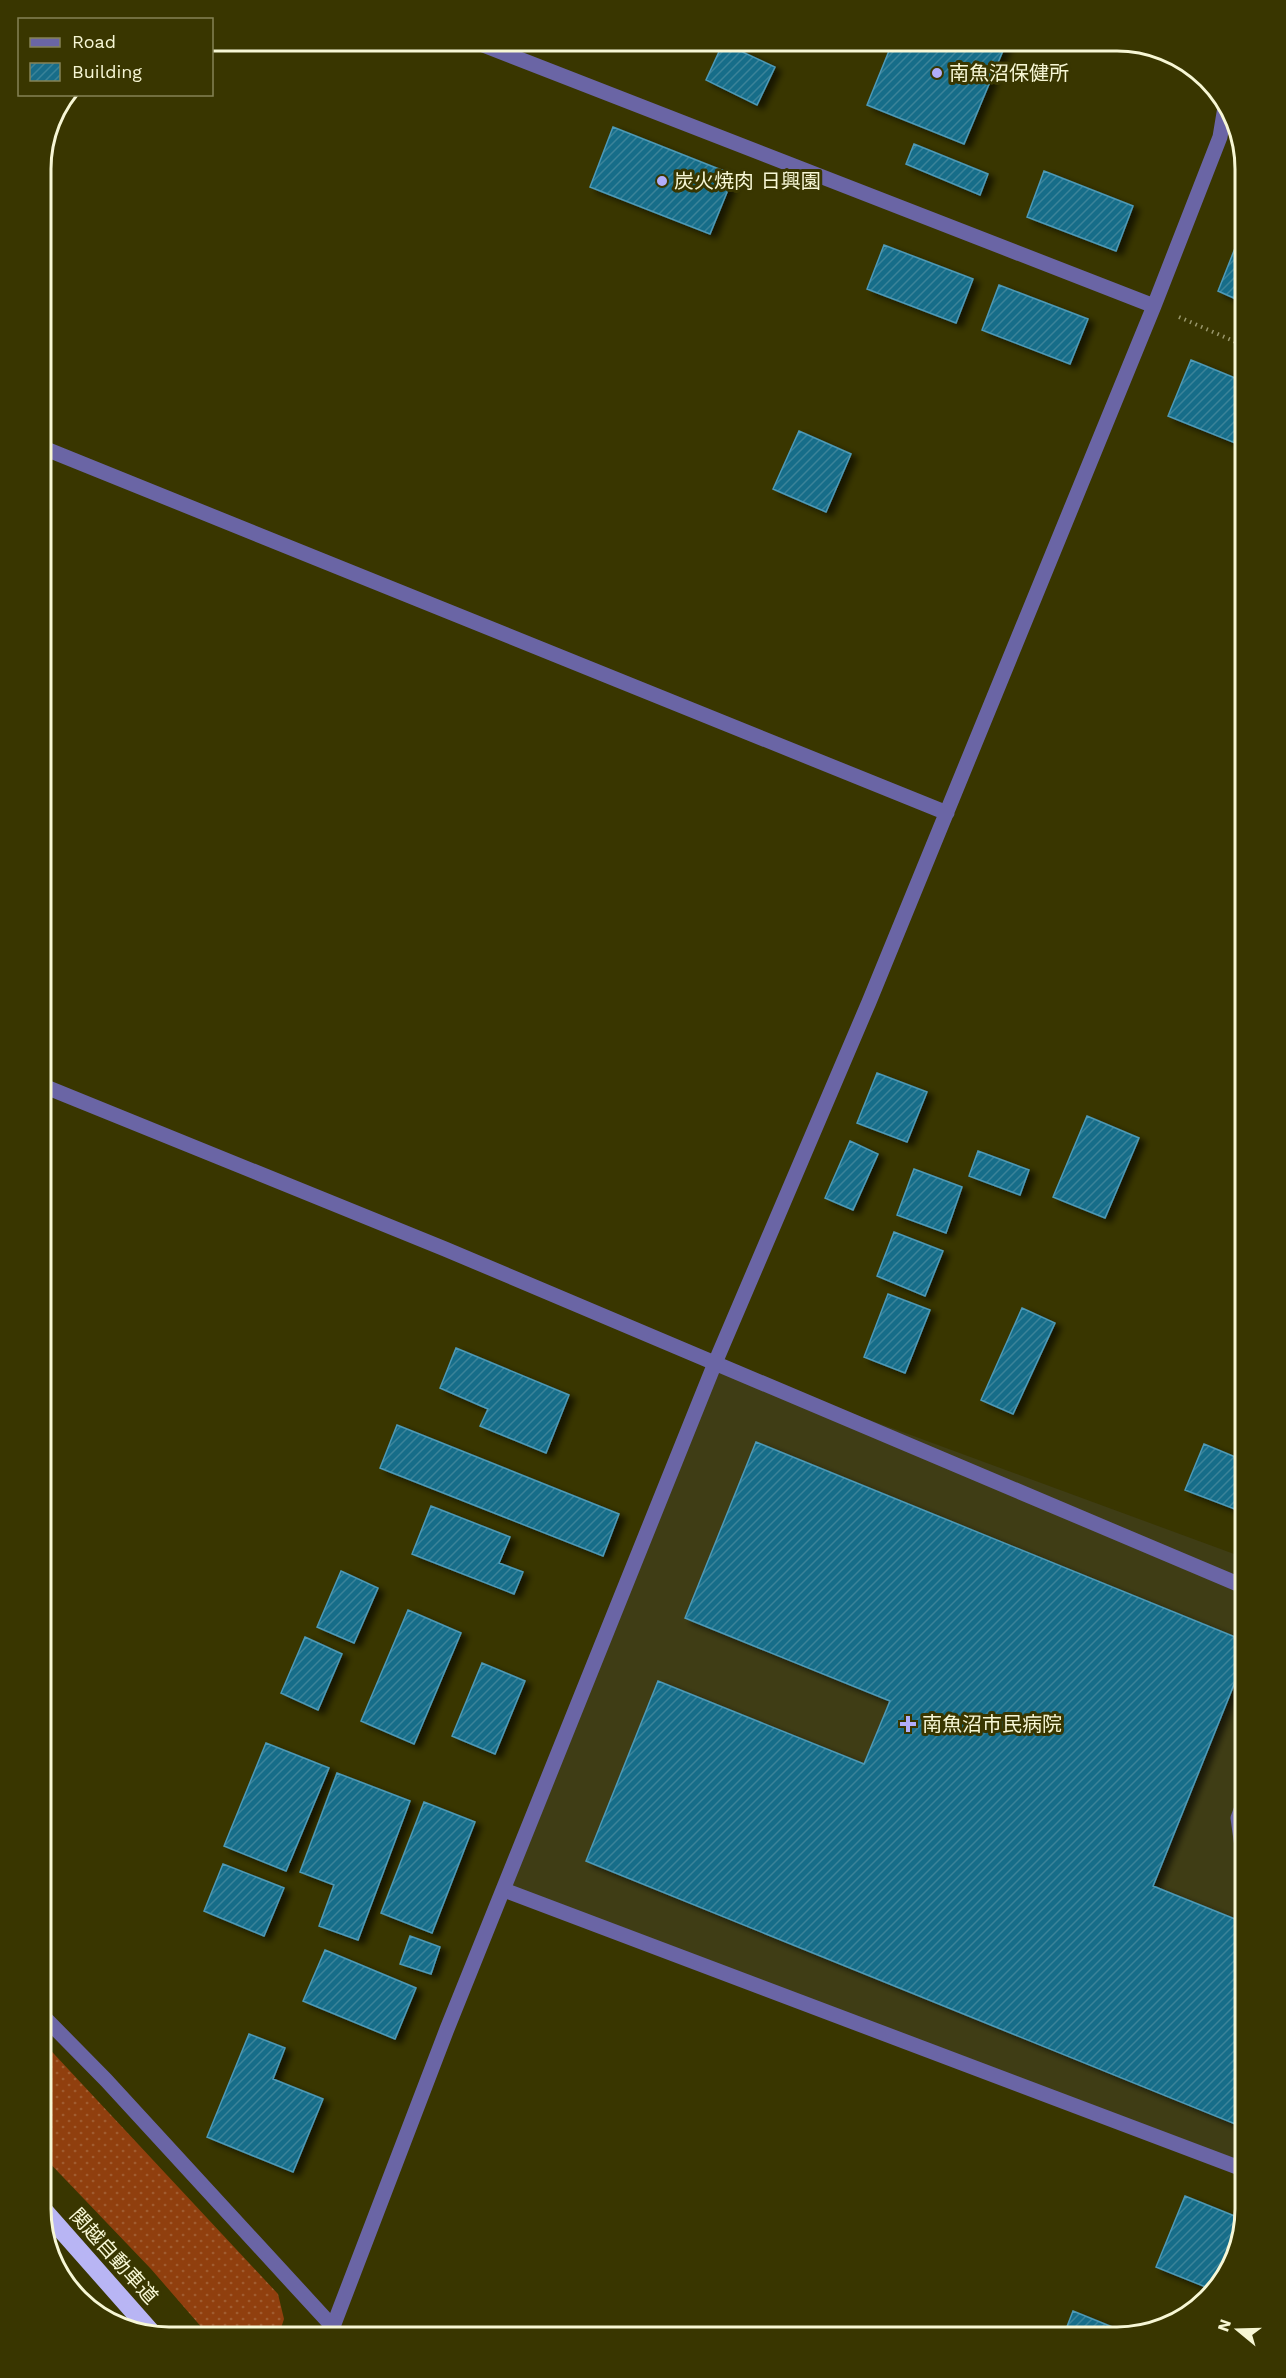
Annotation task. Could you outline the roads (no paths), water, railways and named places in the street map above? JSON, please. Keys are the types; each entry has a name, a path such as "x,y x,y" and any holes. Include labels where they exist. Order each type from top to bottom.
{"highway":[{"name":"関越自動車道","path":"51,2220 145,2325"}],"street":[{"path":"499,51 1154,306"},
{"path":"333,2327 504,1890 715,1363 869,1002 1154,306 1220,137 1223,118"},
{"path":"51,451 947,813"},
{"path":"51,1089 446,1249 1235,1583"},
{"path":"504,1890 1235,2166"},
{"path":"51,2025 106,2080 327,2327"}],"place":[{"name":"南魚沼保健所","path":"937,73"},
{"name":"炭火焼肉 日興園","path":"662,181"},
{"name":"南魚沼市民病院","path":"908,1724"}]}
